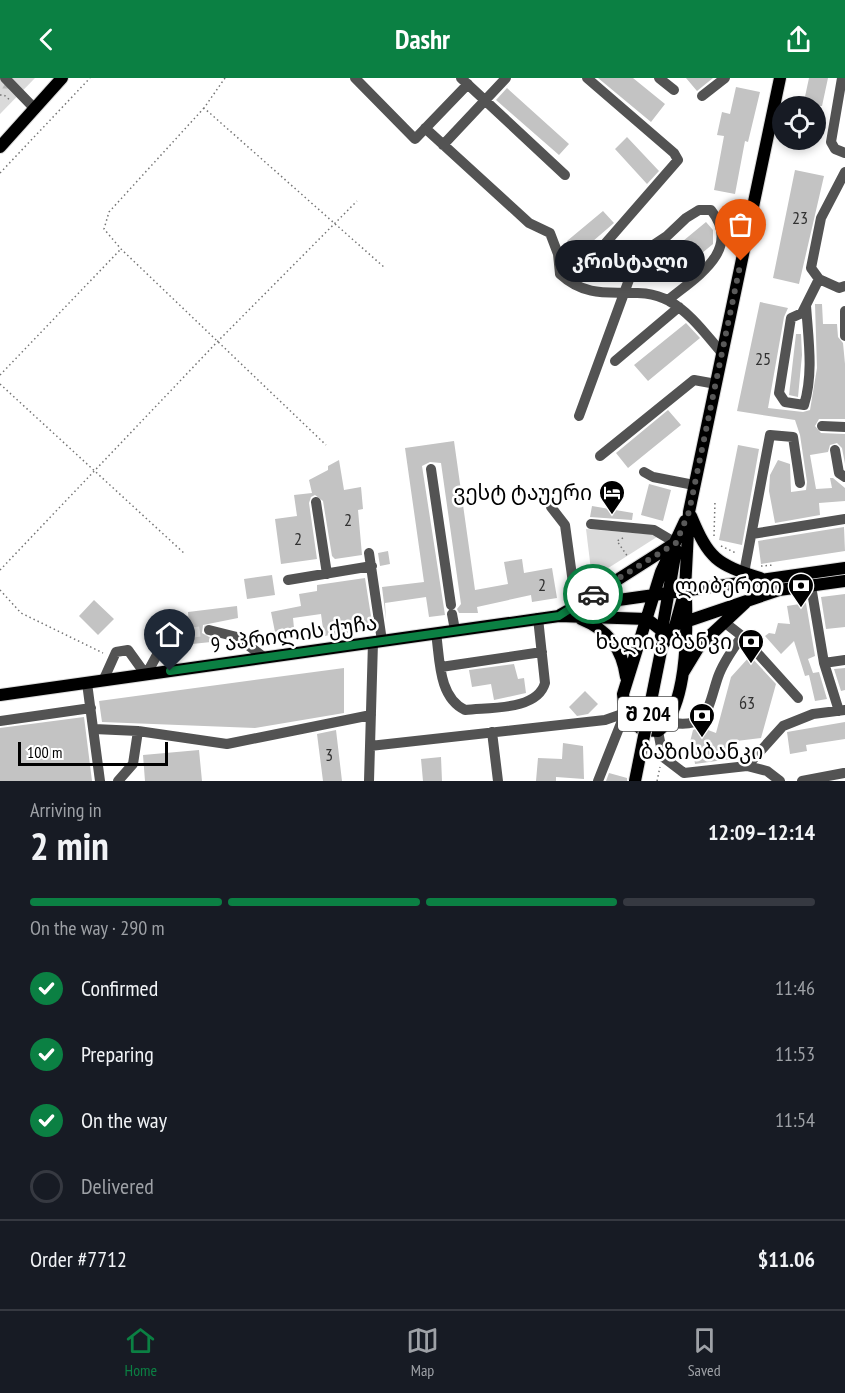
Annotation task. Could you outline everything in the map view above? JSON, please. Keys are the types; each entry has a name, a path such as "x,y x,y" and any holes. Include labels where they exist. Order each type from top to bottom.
{"main road":[{"path":"0,147 62,78"},
{"path":"685,590 689,512 694,485 780,78"},
{"path":"689,512 662,572 623,694 625,712 642,730 658,731 668,722 683,674 700,645 749,600"},
{"path":"689,512 709,552 728,567 764,580"},
{"path":"578,612 676,543"},
{"name":"შ 204","path":"635,781 662,646 661,630 676,556 676,543"},
{"path":"578,612 655,594 845,568"},
{"path":"683,674 681,623 779,590 845,581"},
{"name":"შ 204","path":"662,646 681,623 685,590"},
{"path":"578,612 647,619 661,630"},
{"path":"578,612 612,638 622,654 626,681"},
{"name":"9 აპრილის ქუჩა","path":"0,695 578,612"}],"street":[{"path":"5,78 35,110"},
{"path":"356,78 415,139 465,81 565,176"},
{"path":"443,145 506,78"},
{"path":"659,78 674,90"},
{"path":"702,96 725,78"},
{"path":"842,78 841,112 831,142 835,149 845,153"},
{"path":"560,274 577,270 590,261 675,167 678,160 674,153 594,80"},
{"path":"425,128 530,223 550,233 558,254 560,274 572,284 598,293 654,295 668,300 679,308 722,353"},
{"path":"845,172 821,218 811,268 819,279 838,288 845,286"},
{"path":"579,416 626,295 634,266 652,246 668,236 686,218 699,210 711,210 723,229 723,240 713,263 668,300"},
{"path":"806,304 810,351 808,392 804,405 796,405 785,402 779,393 791,318 802,313 806,304 819,279"},
{"path":"615,361 679,308"},
{"path":"845,310 845,336"},
{"path":"600,456 694,380 716,384"},
{"path":"822,426 845,427"},
{"path":"744,573 770,435 793,437 800,483"},
{"path":"835,450 839,473 845,477"},
{"path":"432,469 455,630"},
{"path":"644,472 653,477 694,485"},
{"path":"316,502 327,574"},
{"path":"551,507 565,525 578,612"},
{"path":"752,534 845,519"},
{"path":"591,524 654,530 676,543"},
{"path":"369,553 378,641 371,715 369,781"},
{"path":"288,580 372,566"},
{"path":"747,766 783,726 813,714 842,710 824,663 811,586"},
{"path":"436,633 441,667 450,700 465,710 527,702 542,691 545,683 538,618"},
{"path":"724,622 742,636 798,698"},
{"path":"209,630 237,637 265,658"},
{"path":"103,681 116,652 128,650 146,675 158,653 190,633"},
{"path":"668,722 681,725 697,720 707,713 719,675 742,636"},
{"path":"441,667 542,652"},
{"path":"824,663 845,660"},
{"path":"87,683 100,781"},
{"path":"0,721 91,708"},
{"path":"370,746 605,720 625,712"},
{"path":"598,781 625,712"},
{"path":"94,729 138,731 227,744 371,715"},
{"path":"118,781 133,764 138,731"},
{"path":"658,731 663,757 684,772 747,766 767,771 780,781"},
{"path":"492,732 498,781"},
{"path":"802,781 844,773"}],"path":[{"path":"0,173 90,78"},
{"path":"225,78 204,108 109,212 105,229 121,249 219,340 326,445"},
{"path":"1,95 10,101"},
{"path":"204,108 385,268"},
{"path":"0,570 219,340 357,201"},
{"path":"0,375 121,249"},
{"path":"0,384 185,554"},
{"path":"715,501 715,543 760,566 774,565"},
{"path":"622,538 617,541 628,557"},
{"path":"0,590 21,613 105,654 116,652"},
{"path":"657,781 663,757"}],"green space":[{"path":"0,78 35,78 0,114"},
{"path":"586,529 660,535 602,572 591,570"}],"building":[{"path":"598,78 633,78 665,104 651,122"},
{"path":"686,78 713,78 697,91"},
{"path":"809,78 828,78 824,96 805,96"},
{"path":"736,87 760,92 748,142 745,141 735,194 714,190 724,136 717,135 722,112 730,114"},
{"path":"507,88 569,144 559,155 496,100"},
{"path":"627,137 659,171 647,184 615,149"},
{"path":"795,170 824,176 799,284 773,278"},
{"path":"603,211 614,223 578,254 567,241"},
{"path":"706,222 713,230 713,244 667,282 654,265"},
{"path":"760,302 788,308 784,317 768,408 803,412 810,410 817,368 815,304 822,304 823,324 837,324 838,337 843,343 845,364 845,419 819,419 815,426 821,433 845,434 845,464 842,448 837,443 830,445 828,452 810,455 816,489 832,488 830,478 833,478 845,488 845,501 819,503 820,515 775,523 769,491 770,475 778,460 790,464 791,492 806,490 807,482 800,435 795,420 737,411"},
{"path":"686,323 700,338 648,381 634,365"},
{"path":"796,334 801,334 802,355 798,397 789,395"},
{"path":"668,410 681,425 628,468 616,453"},
{"path":"454,441 475,590 508,584 504,562 522,559 524,573 552,568 557,598 532,602 531,595 477,607 478,613 459,613 457,609 461,604 441,463 430,462 422,466 445,615 429,617 426,597 385,603 386,620 382,587 424,582 405,448"},
{"path":"738,445 759,449 742,545 719,540"},
{"path":"339,460 344,490 361,487 363,509 358,510 362,555 335,559 332,556 323,501 315,495 311,497 309,503 317,559 281,564 275,519 297,516 294,495 312,493 309,480 328,470 328,466"},
{"path":"649,484 671,490 663,521 641,515"},
{"name":"ვესტ ტაუერი","path":"592,506 633,513 632,520 590,517"},
{"path":"844,527 845,551 761,564 758,541"},
{"path":"388,551 390,564 380,566 378,553"},
{"path":"272,575 275,595 247,599 244,579"},
{"path":"365,578 373,629 324,636 321,614 293,618 294,628 275,632 271,612 301,606 299,594 317,591 317,585"},
{"path":"845,594 845,627 826,629 821,597"},
{"path":"94,600 114,619 98,635 79,616"},
{"path":"806,603 815,656 808,659 813,673 819,672 827,699 815,701 809,675 805,676 794,641 781,654 765,636 769,633 775,634 778,623 790,624 787,606"},
{"path":"237,606 238,618 203,625 202,633 211,638 211,642 192,644 197,632 189,626 188,612"},
{"path":"750,656 776,684 761,738 728,742 730,759 695,764 693,749 690,755 687,754 693,730 700,727 716,733 731,677"},
{"path":"514,664 518,679 524,678 526,693 494,700 491,684 472,687 469,670"},
{"path":"344,668 344,713 255,728 102,722 99,701"},
{"path":"845,668 845,690 841,691 834,669"},
{"path":"585,691 598,704 588,714 577,716 569,707"},
{"path":"84,717 92,781 0,781 0,728"},
{"path":"845,722 845,739 806,745 807,751 790,754 787,732"},
{"path":"336,730 342,781 323,781 317,734"},
{"path":"563,743 583,746 584,779 556,777 556,781 536,781 538,758 562,759"},
{"path":"199,750 202,781 145,781 143,755"},
{"path":"441,757 442,781 423,781 421,759"},
{"path":"609,773 627,778 627,781 606,781"}],"tunnel":[{"path":"190,633 209,630"}],"way so far":[{"path":"593,594 676,543 689,512 741,261"}],"place":[{"name":"კრისტალი","path":"741,261"},
{"name":"ვესტ ტაუერი","path":"612,516"},
{"name":"ლიბერთი","path":"801,609"},
{"name":"ხალიკ ბანკი","path":"751,665"},
{"name":"ბაზისბანკი","path":"702,739"}],"route":[{"path":"170,671 559,616 593,594"}]}
